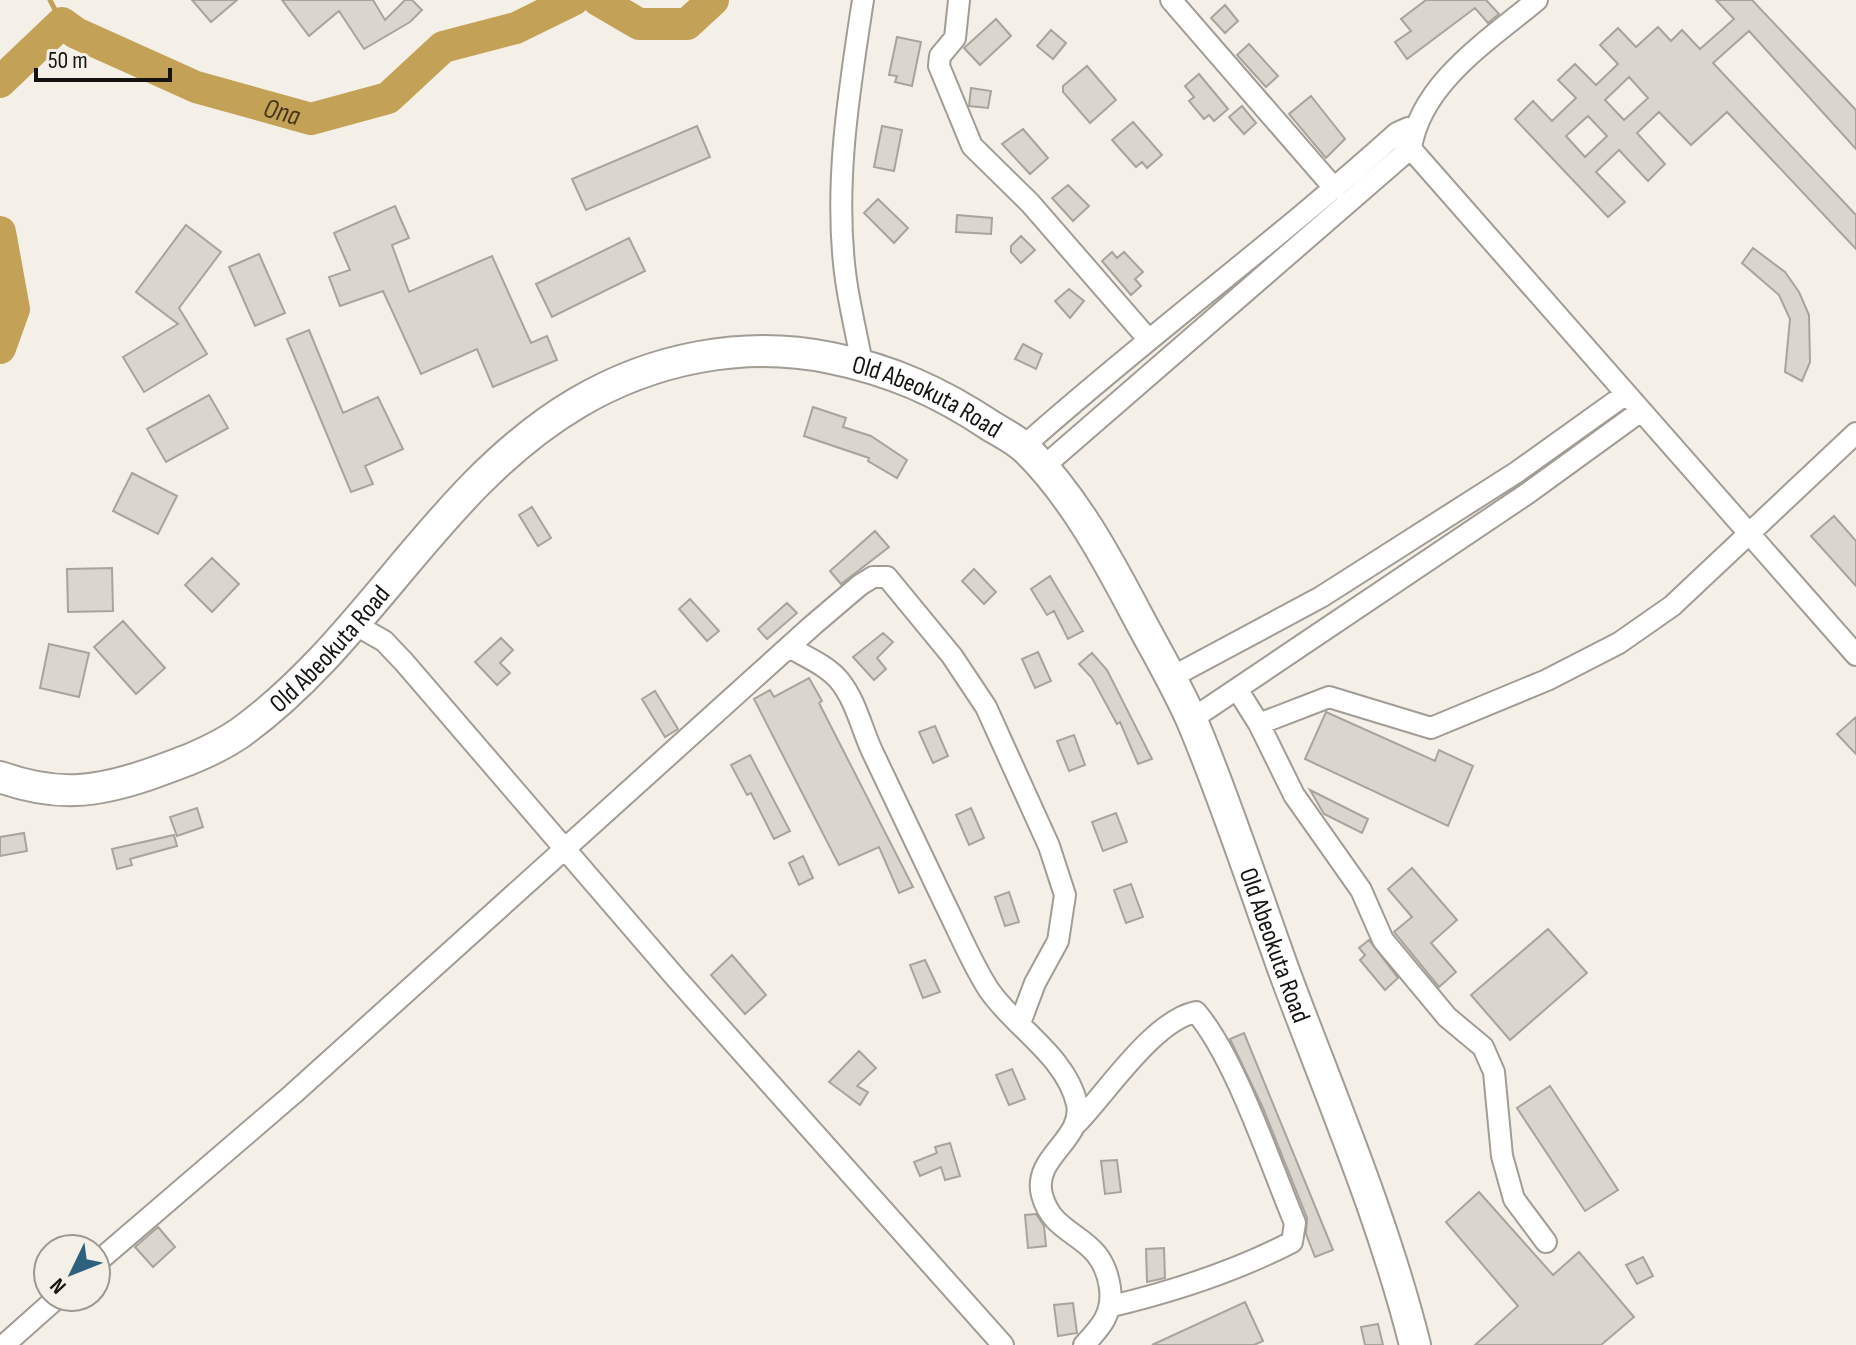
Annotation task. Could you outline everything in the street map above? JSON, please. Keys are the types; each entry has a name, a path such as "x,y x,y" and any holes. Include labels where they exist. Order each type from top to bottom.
{"highway":[{"name":"Old Abeokuta Road","path":"0,777 52,790 107,789 202,755 263,714 354,624 469,489 517,444 578,402 638,373 691,357 755,350 800,351 896,374 952,399 1033,457 1063,491 1095,540 1192,719 1374,1208 1415,1345"}],"street":[{"path":"862,364 846,278 843,208 847,105 863,0"},
{"path":"959,0 955,38 940,56 939,66 972,146 1030,203 1149,340"},
{"path":"1171,0 1335,189"},
{"path":"1033,457 1149,340 1406,129 1440,84 1537,0"},
{"path":"1406,129 1411,148 1856,655"},
{"path":"1033,457 1411,148"},
{"path":"1170,678 1296,610 1517,472 1626,394"},
{"path":"1192,719 1641,411"},
{"path":"1259,724 1329,697 1342,698 1431,728 1547,680 1619,643 1672,606 1856,433"},
{"path":"112,1249 293,1094 789,647 873,577 887,577 952,656 986,707 1049,846 1065,895 1058,941 1035,983 1020,1023"},
{"path":"1296,610 1311,639"},
{"path":"354,624 384,641 404,662 1003,1345"},
{"path":"1258,632 1274,664"},
{"path":"789,647 821,665 851,698 910,834 957,929 989,989 1063,1073 1077,1104 1077,1123"},
{"path":"1237,689 1259,724 1294,795 1361,890 1383,940 1447,1017 1483,1047 1494,1072 1502,1156 1514,1199 1546,1242"},
{"path":"1084,1345 1102,1325 1112,1306 1106,1263 1091,1246 1052,1216 1042,1198 1039,1181 1047,1162 1077,1123 1158,1032 1181,1015 1196,1012 1209,1027 1235,1081 1295,1223 1292,1242 1189,1288 1112,1306"},
{"path":"4,1345 40,1313"}],"building":[{"path":"192,0 237,0 211,22"},
{"path":"282,0 373,0 385,20 405,0 412,0 422,10 410,22 364,49 339,11 309,36"},
{"path":"1426,0 1486,0 1499,14 1488,23 1475,8 1407,59 1395,42 1411,31 1401,19"},
{"path":"1716,0 1752,0 1856,110 1856,149 1749,31 1713,63 1856,215 1856,249 1727,112 1691,145 1659,112 1637,133 1665,164 1648,181 1619,150 1596,172 1625,202 1608,217 1515,119 1533,101 1552,121 1576,98 1558,80 1575,64 1596,85 1618,64 1600,45 1618,28 1636,47 1658,27 1671,41 1682,30 1700,49 1734,19","holes":["1629,77 1648,98 1624,120 1605,100","1588,116 1607,136 1585,157 1566,136"]},
{"path":"1225,5 1238,21 1225,33 1211,18"},
{"path":"996,19 1011,36 980,65 964,48"},
{"path":"1051,30 1066,43 1053,59 1037,46"},
{"path":"897,37 921,42 912,86 895,82 897,76 889,75"},
{"path":"1249,44 1278,76 1266,87 1237,55"},
{"path":"1087,66 1116,100 1090,123 1063,92 1063,86"},
{"path":"1199,74 1228,109 1214,121 1209,115 1204,119 1189,101 1194,97 1185,86"},
{"path":"971,88 991,91 988,108 969,106"},
{"path":"1311,96 1345,139 1326,158 1289,114"},
{"path":"1242,106 1256,123 1244,134 1229,117"},
{"path":"1133,122 1162,155 1147,168 1142,162 1136,167 1112,140"},
{"path":"697,126 710,157 586,210 572,179"},
{"path":"882,126 902,130 894,171 874,167"},
{"path":"1023,129 1048,158 1030,174 1002,144"},
{"path":"1068,185 1089,206 1073,221 1052,198"},
{"path":"878,199 908,228 894,243 864,213"},
{"path":"395,206 409,238 392,245 409,292 492,256 531,343 547,336 557,360 493,387 477,349 421,374 383,291 340,306 329,277 350,270 334,233"},
{"path":"957,215 992,218 991,234 956,232"},
{"path":"186,225 221,252 179,308 207,354 144,392 123,357 178,324 136,292"},
{"path":"1021,236 1035,250 1021,263 1011,252 1011,246"},
{"path":"629,238 645,271 552,317 536,284"},
{"path":"1753,248 1785,272 1799,292 1809,315 1810,362 1802,381 1785,372 1790,319 1779,295 1742,263"},
{"path":"1112,252 1117,258 1124,252 1143,272 1135,279 1141,286 1131,295 1102,261"},
{"path":"259,254 285,313 255,326 229,267"},
{"path":"1069,289 1084,301 1070,318 1055,301"},
{"path":"309,330 343,413 378,397 403,449 365,466 373,484 351,492 287,339"},
{"path":"1023,344 1042,354 1036,369 1015,359"},
{"path":"209,395 228,428 166,462 147,429"},
{"path":"813,407 846,418 843,427 871,436 907,460 897,478 868,461 869,458 804,436"},
{"path":"132,473 177,496 158,534 113,511"},
{"path":"532,507 551,538 538,546 519,515"},
{"path":"1834,516 1856,541 1856,586 1811,536"},
{"path":"875,531 889,547 841,584 830,571"},
{"path":"212,558 239,584 212,612 185,585"},
{"path":"112,568 113,611 68,612 67,569"},
{"path":"974,569 996,592 984,604 962,581"},
{"path":"1050,576 1083,631 1068,639 1054,611 1047,615 1031,589"},
{"path":"690,599 719,631 707,641 679,609"},
{"path":"787,603 797,613 767,639 758,629"},
{"path":"123,621 165,668 136,694 94,647"},
{"path":"883,633 893,642 877,658 886,669 874,680 853,657"},
{"path":"501,638 513,650 500,663 510,673 497,685 475,662"},
{"path":"49,644 89,653 79,697 40,688"},
{"path":"1038,652 1051,681 1035,688 1022,659"},
{"path":"1092,653 1107,670 1152,759 1138,764 1120,722 1117,724 1092,678 1079,664"},
{"path":"809,678 913,887 899,893 879,847 839,865 754,699 770,690 774,697"},
{"path":"655,691 678,729 665,737 642,699"},
{"path":"1326,712 1435,761 1439,750 1473,766 1448,826 1305,759"},
{"path":"1856,717 1856,754 1837,734"},
{"path":"935,726 948,756 933,763 919,732"},
{"path":"1074,735 1085,765 1069,771 1057,741"},
{"path":"750,755 790,831 774,839 751,793 747,795 731,765"},
{"path":"1310,790 1368,819 1362,833 1324,814"},
{"path":"197,808 203,827 177,836 170,817"},
{"path":"971,808 984,838 969,845 956,815"},
{"path":"1116,813 1127,842 1103,851 1092,822"},
{"path":"24,833 27,851 0,856 0,837"},
{"path":"174,835 177,846 130,859 132,865 117,869 112,849"},
{"path":"803,856 813,878 799,885 789,863"},
{"path":"1412,868 1457,920 1431,943 1456,972 1439,987 1394,932 1412,917 1388,889"},
{"path":"1131,884 1143,917 1126,923 1114,890"},
{"path":"1009,892 1019,922 1005,926 995,897"},
{"path":"1548,929 1587,973 1510,1040 1471,995"},
{"path":"1369,940 1398,978 1385,990 1360,960 1365,955 1359,948"},
{"path":"732,955 766,995 745,1014 711,975"},
{"path":"925,960 940,992 923,998 910,965"},
{"path":"1244,1033 1333,1250 1315,1257 1306,1234 1307,1218 1263,1108 1230,1039"},
{"path":"859,1051 876,1068 857,1086 868,1092 860,1105 829,1082"},
{"path":"1012,1069 1025,1099 1009,1105 996,1075"},
{"path":"1550,1086 1618,1190 1585,1211 1517,1108"},
{"path":"950,1143 960,1176 945,1180 941,1167 920,1176 914,1162 937,1153 935,1147"},
{"path":"1117,1160 1121,1192 1105,1194 1101,1161"},
{"path":"1479,1192 1553,1275 1579,1252 1634,1317 1601,1345 1475,1345 1518,1306 1446,1222"},
{"path":"1036,1214 1044,1226 1046,1246 1028,1248 1025,1215"},
{"path":"158,1227 175,1247 153,1267 135,1247"},
{"path":"1164,1248 1165,1278 1147,1282 1146,1249"},
{"path":"1643,1257 1653,1276 1637,1284 1626,1265"},
{"path":"1245,1302 1263,1341 1254,1345 1152,1345"},
{"path":"1073,1303 1077,1333 1058,1336 1054,1305"},
{"path":"1378,1324 1383,1345 1365,1345 1361,1327"}],"waterway":[{"path":"50,0 62,23"},
{"name":"Ona","path":"0,82 62,23 76,33 196,87 311,119 388,98 443,47 516,28 573,0"},
{"name":"Ona","path":"598,0 639,24 687,24 713,0"},
{"name":"Ona","path":"0,232 14,309 0,348"}]}
